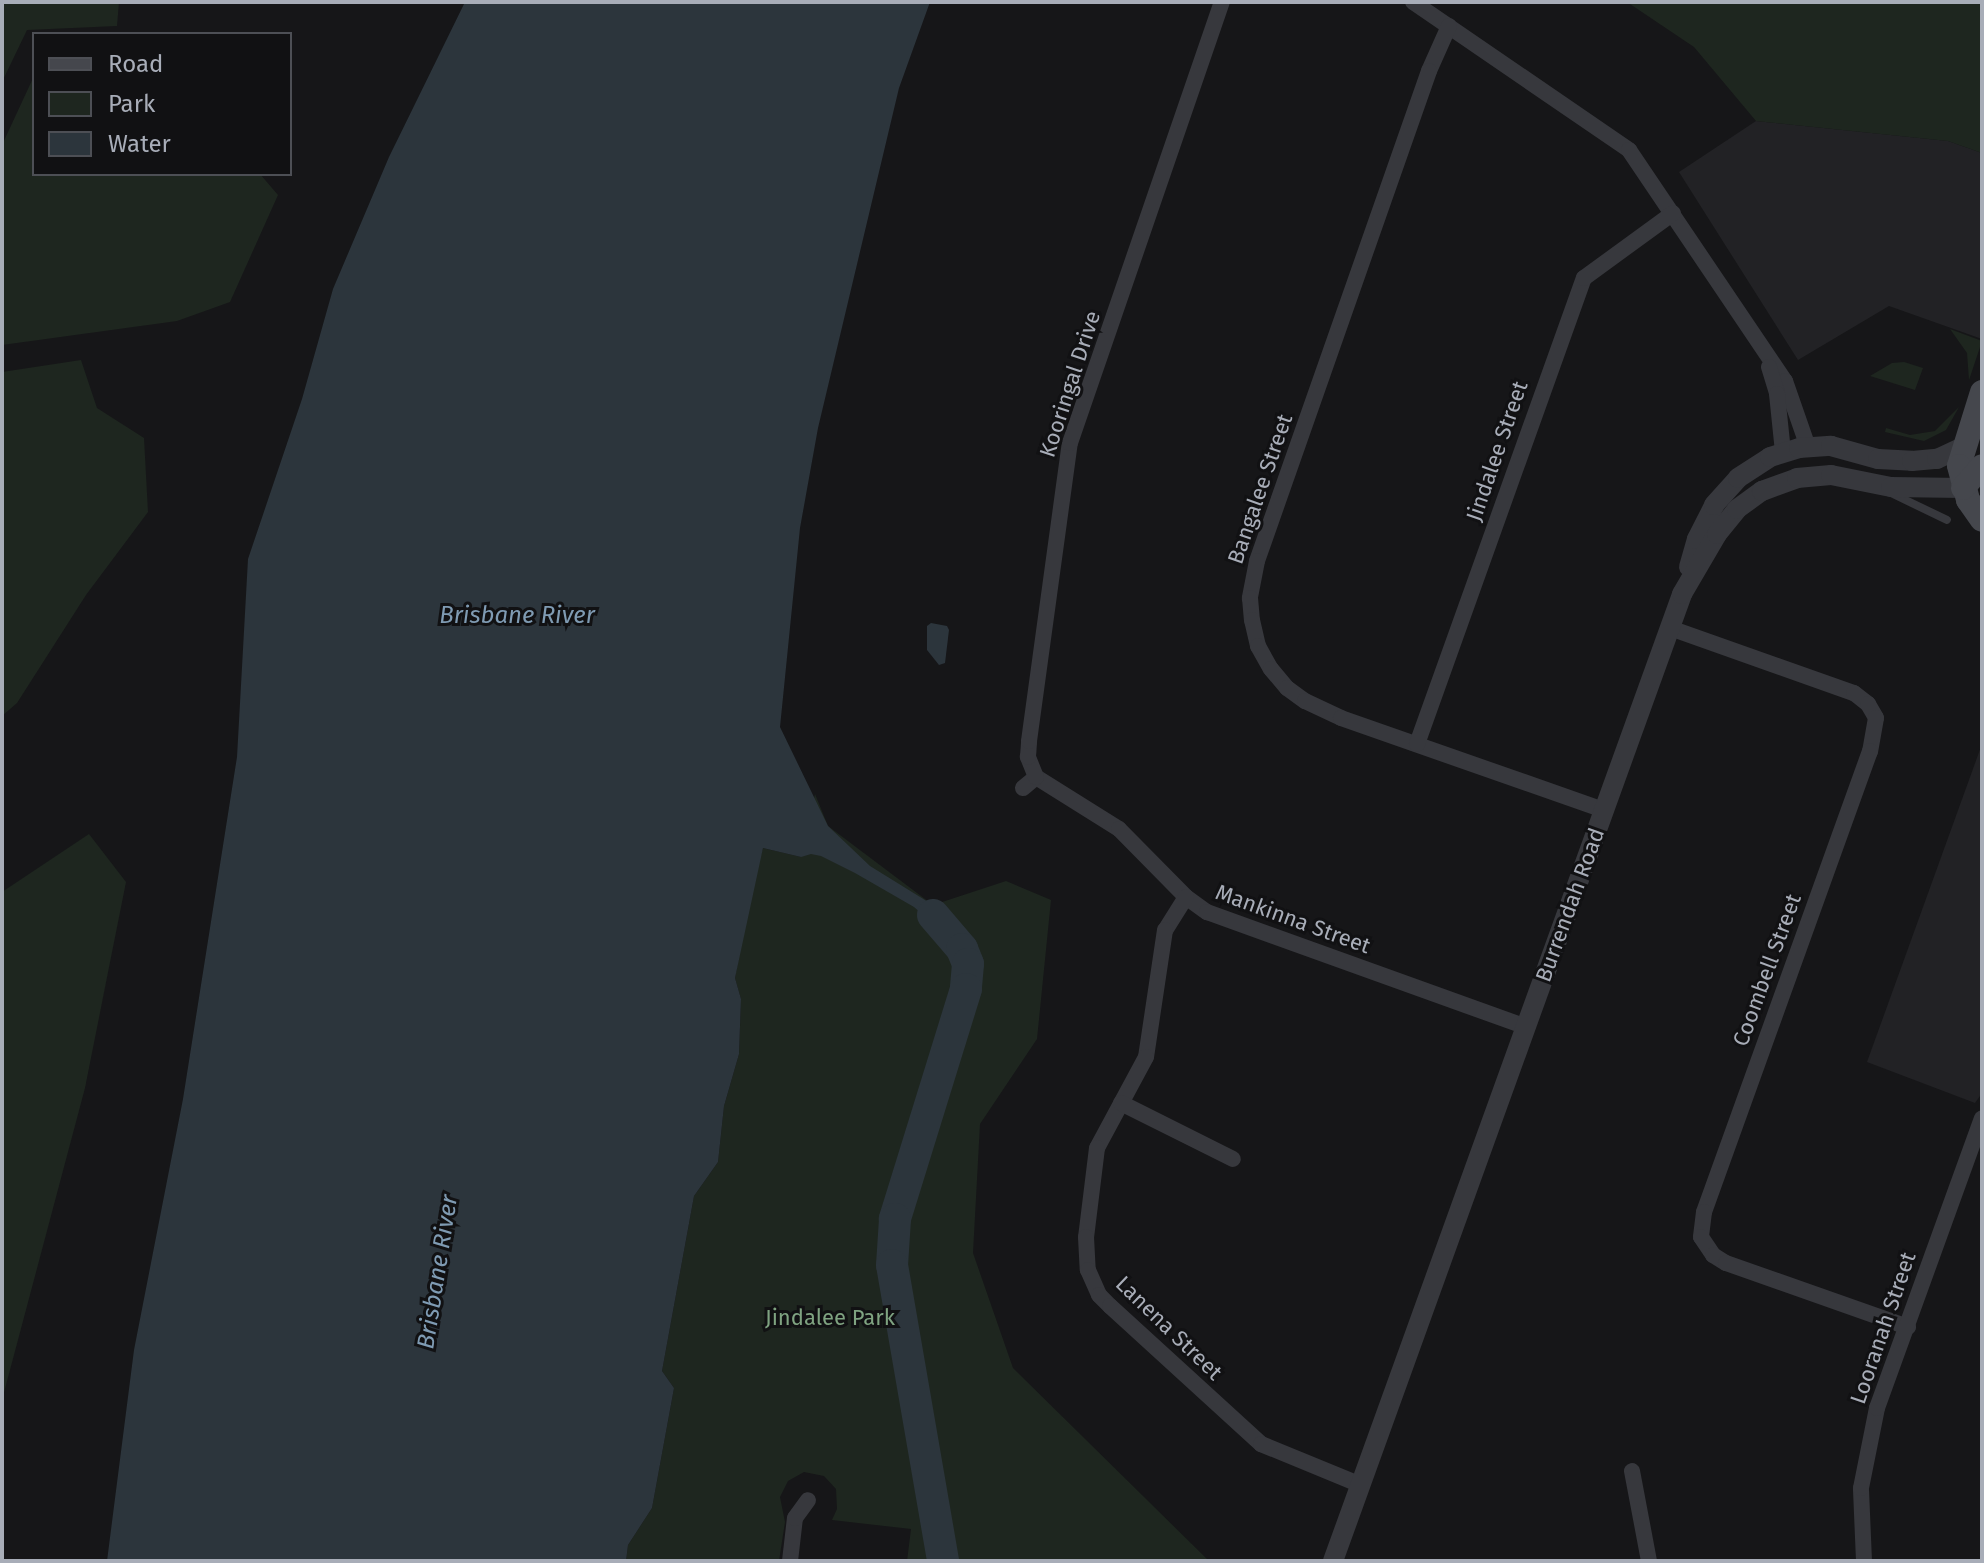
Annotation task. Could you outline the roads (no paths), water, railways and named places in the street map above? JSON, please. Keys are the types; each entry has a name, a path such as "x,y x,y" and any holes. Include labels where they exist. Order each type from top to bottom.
{"main road":[{"path":"1982,392 1963,447 1982,520"}],"street":[{"name":"Kooringal Drive","path":"1030,782 1029,741 1070,443 1222,2"},
{"path":"1413,2 1629,150 1764,354 1808,447 1797,478"},
{"name":"Bangalee Street","path":"1449,26 1429,71 1257,561 1250,598 1258,646 1287,688 1317,708 1604,810"},
{"name":"Jindalee Street","path":"1417,744 1584,278 1673,213"},
{"path":"1783,392 1783,452 1797,478"},
{"path":"1682,594 1697,539 1714,505 1738,478 1783,452 1837,446 1916,470 1972,473"},
{"path":"1878,459 1937,459 1963,447"},
{"name":"Burrendah Road","path":"1333,1561 1682,594 1717,534 1737,509 1762,491 1797,478 1831,475 1932,490 1972,473"},
{"name":"Coombell Street","path":"1670,628 1854,693 1868,704 1876,718 1870,751 1704,1212 1701,1237 1713,1255 1726,1263 1908,1327"},
{"name":"Mankinna Street","path":"1030,782 1119,829 1186,897 1218,916 1526,1027"},
{"name":"Lanena Street","path":"1186,897 1165,930 1146,1057 1097,1148 1086,1237 1088,1270 1099,1295 1261,1444 1361,1485"},
{"path":"1121,1103 1233,1159"},
{"name":"Looranah Street","path":"1864,1561 1861,1488 1877,1408 1982,1118"},
{"path":"1632,1471 1649,1561"},
{"path":"790,1561 795,1518 808,1500"}],"lane":[{"path":"1873,483 1947,520"}],"water":[{"name":"Brisbane River","path":"465,2 930,2 899,88 818,428 800,528 780,727 828,826 870,866 933,905 949,924 962,949 914,907 855,873 821,856 811,854 801,857 763,848 735,978 741,999 739,1054 724,1106 718,1162 694,1196 662,1371 674,1388 652,1508 628,1545 626,1561 107,1561 134,1350 183,1099 237,757 248,559 302,399 333,289 389,157"},
{"path":"931,623 947,626 949,630 945,663 939,665 927,650 927,626"}],"waterway":[{"path":"933,915 962,949 968,964 966,989 895,1219 892,1265 943,1561"}],"park label":[{"name":"Jindalee Park","path":"830,1318"}]}
